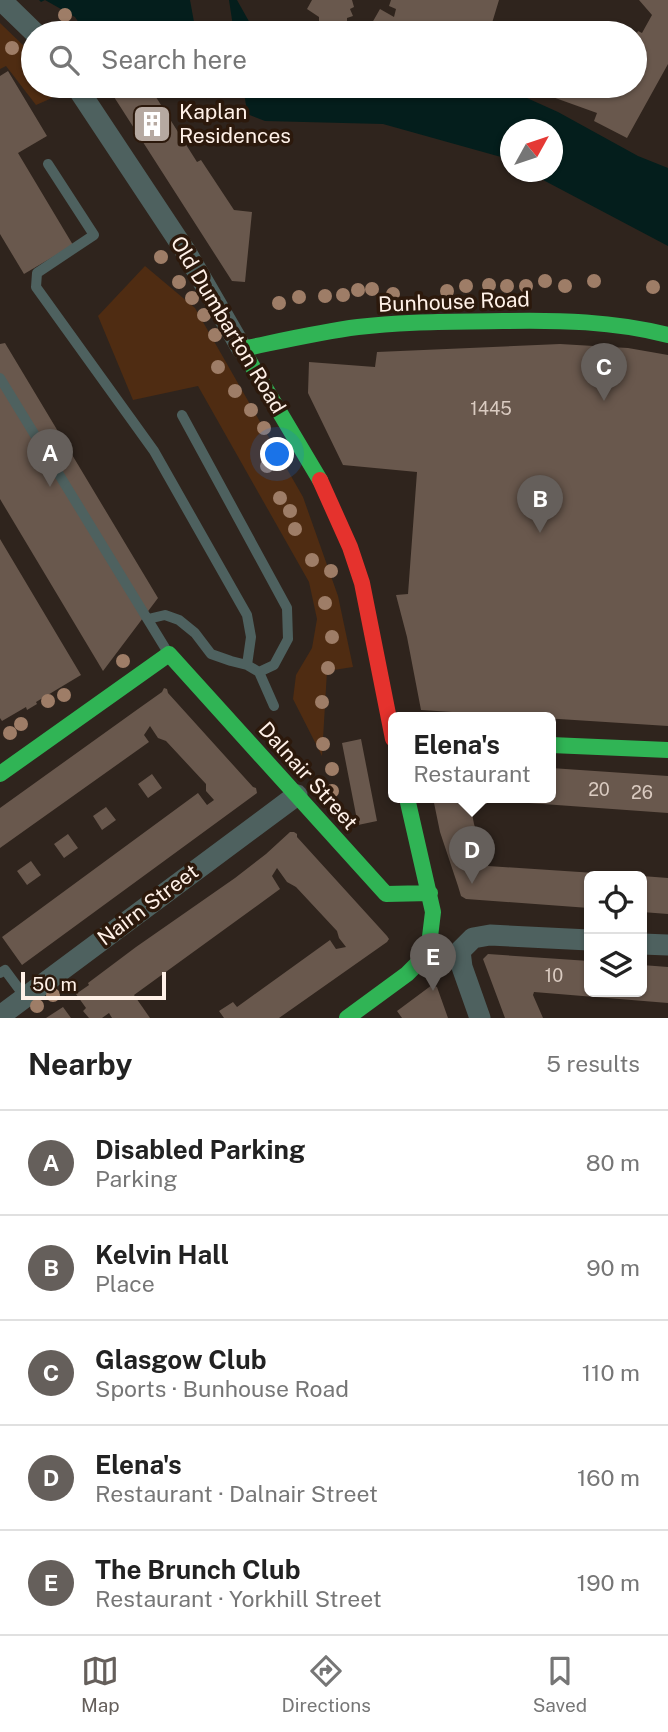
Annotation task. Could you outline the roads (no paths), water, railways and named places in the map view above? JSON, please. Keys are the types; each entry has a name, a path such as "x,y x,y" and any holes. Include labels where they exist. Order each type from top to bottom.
{"street":[{"path":"1,0 23,21"},
{"name":"Old Dumbarton Road","path":"84,98 186,252 324,487 362,583 388,714"},
{"name":"Bunhouse Road","path":"242,349 337,330 419,321 590,321 668,335"},
{"path":"0,774 169,654"},
{"name":"Dalnair Street","path":"169,654 386,894 430,893"},
{"path":"556,746 668,750"},
{"name":"Nairn Street","path":"0,1016 297,795"},
{"path":"347,1018 407,974 419,962 429,945 433,912 408,803"},
{"path":"460,951 473,938 490,935 584,940"},
{"path":"647,943 668,945"},
{"path":"429,945 460,951"},
{"path":"460,951 462,967 480,1018"}],"lane":[{"path":"48,163 94,235 37,273 36,287 154,451 247,615 251,636 247,665"},
{"path":"0,378 169,654"},
{"path":"181,415 287,608 288,639 274,665 259,672"},
{"path":"148,619 165,615 179,620 195,633 211,654 247,665 259,672 274,706"},
{"path":"0,973 5,970 25,998"}],"water":[{"path":"45,0 237,0 249,21 78,21"},
{"path":"207,98 527,98 638,156 668,168 668,246 547,182 563,182 563,119 500,119 500,157 383,124 265,121"}],"place":[{"name":"Kaplan Residences","path":"152,124"},
{"name":"Glasgow Club","path":"604,401"},
{"name":"Disabled Parking","path":"50,487"},
{"name":"Kelvin Hall","path":"540,533"},
{"name":"Elena's","path":"472,884"},
{"name":"The Brunch Club","path":"433,991"}]}
